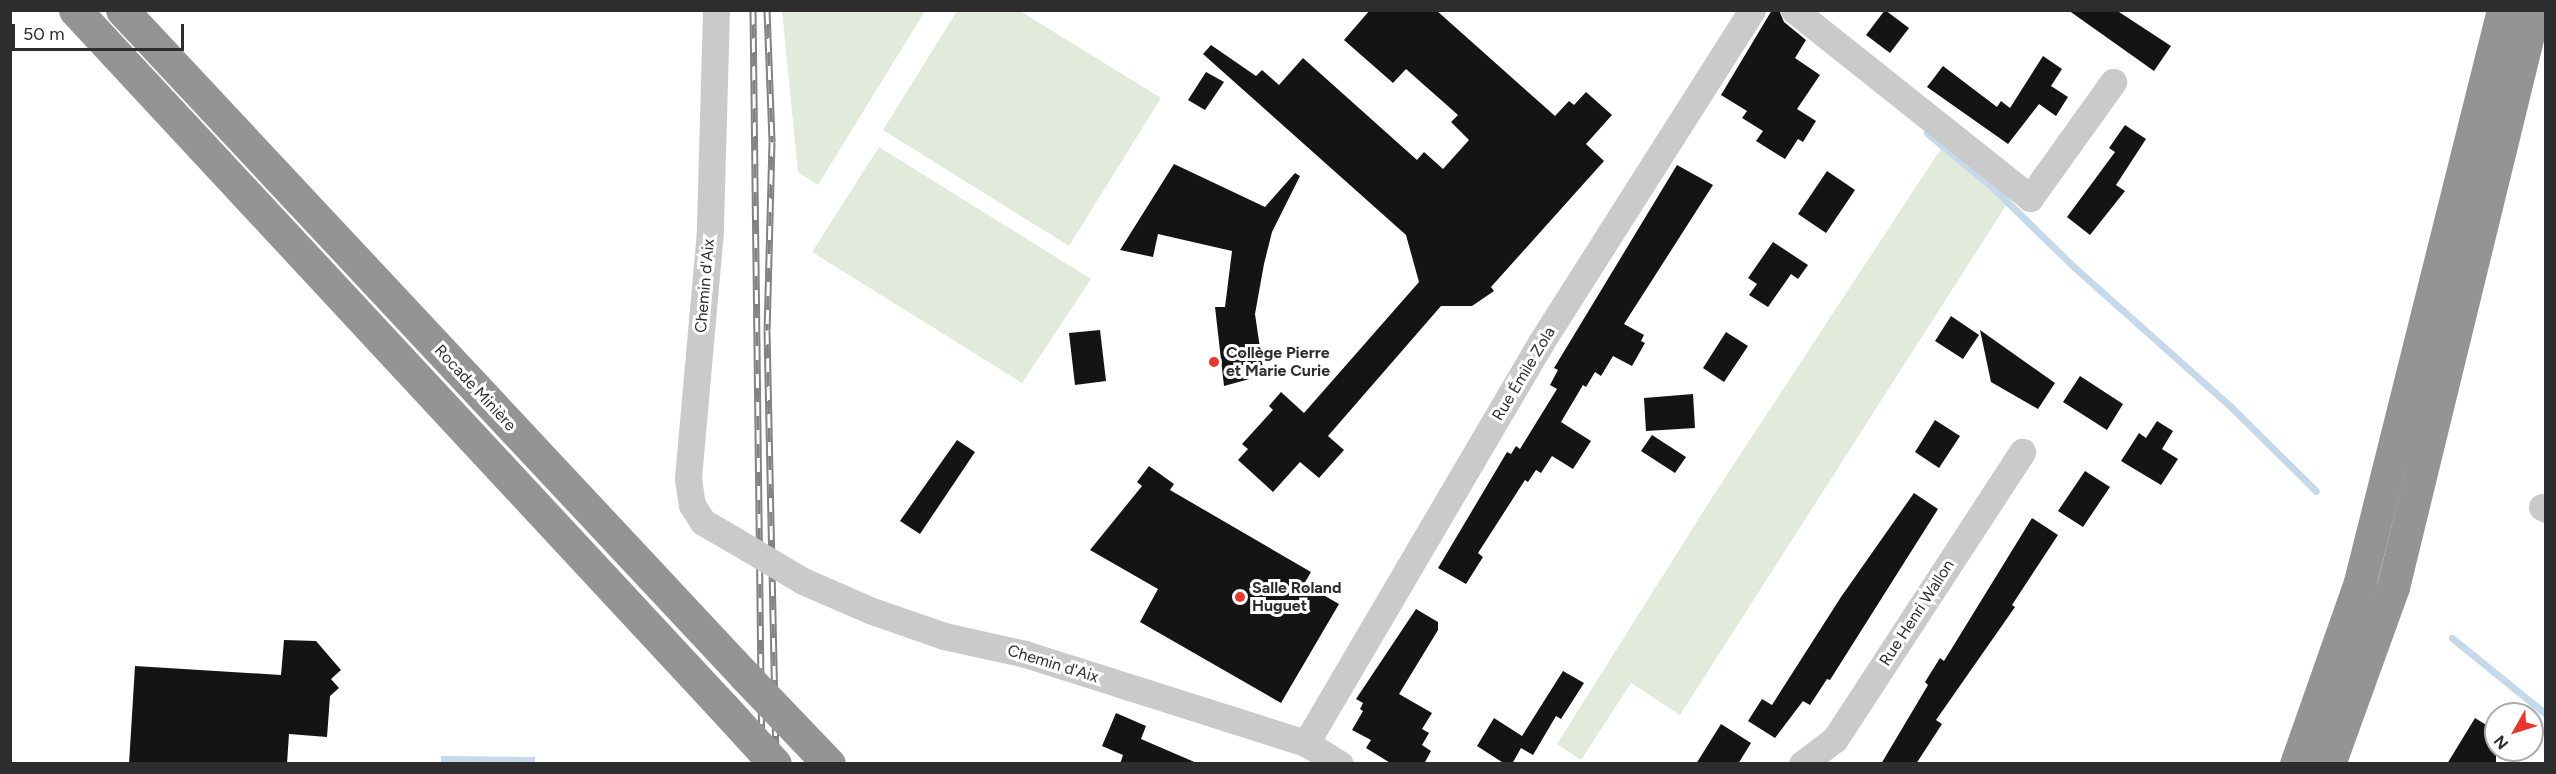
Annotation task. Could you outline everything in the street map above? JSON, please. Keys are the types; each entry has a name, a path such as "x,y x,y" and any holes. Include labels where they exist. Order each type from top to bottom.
{"highway":[{"path":"75,10 775,764"},
{"name":"Rocade Minière","path":"122,10 828,764"},
{"path":"2296,764 2360,582 2503,10"},
{"path":"2329,764 2393,587 2534,10"}],"street":[{"name":"Chemin d'Aix","path":"716,10 710,231 688,478 692,505 703,522 803,581 872,611 944,636 1025,654 1306,743 1340,764"},
{"name":"Rue Émile Zola","path":"1306,743 1540,344 1752,10"},
{"path":"1794,10 2030,198 2113,82"},
{"name":"Rue Henri Wallon","path":"1802,764 1835,739 2022,452"}],"green space":[{"path":"782,11 925,11 818,185 798,172"},
{"path":"957,11 1020,11 1161,98 1069,246 883,130"},
{"path":"1948,138 2012,196 1680,715 1631,683 1581,760 1557,744 1713,496"},
{"path":"879,147 1091,279 1022,383 812,252"}],"water":[{"path":"441,756 535,757 535,763 441,763"}],"building":[{"path":"1370,10 1436,10 1555,116 1569,101 1574,105 1586,92 1612,115 1586,144 1604,161 1491,287 1494,291 1472,306 1441,306 1328,436 1344,450 1319,478 1300,462 1273,492 1238,460 1248,449 1242,444 1273,410 1269,406 1281,392 1304,413 1419,282 1406,235 1203,54 1211,45 1256,76 1262,70 1279,85 1303,58 1417,160 1424,152 1443,169 1469,140 1451,122 1458,115 1406,69 1393,83 1344,40"},
{"path":"1772,10 1779,10 1784,22 1806,40 1795,58 1820,75 1797,109 1816,121 1803,142 1798,139 1785,159 1756,141 1763,131 1742,118 1747,111 1721,95"},
{"path":"1885,10 1909,28 1890,53 1866,35"},
{"path":"2068,10 2116,10 2171,46 2154,71"},
{"path":"2043,56 2062,69 2051,86 2068,97 2056,116 2039,104 2008,144 1927,87 1943,66 1997,107 2001,101 2010,108"},
{"path":"1206,72 1224,82 1205,110 1188,100"},
{"path":"2125,125 2146,139 2116,185 2125,191 2090,235 2067,217 2115,152 2109,148"},
{"path":"1174,164 1265,207 1295,173 1300,176 1272,232 1264,264 1255,314 1264,375 1224,386 1215,307 1225,307 1232,251 1158,234 1153,257 1120,250"},
{"path":"1677,165 1713,185 1624,324 1644,335 1641,341 1645,343 1632,366 1613,356 1601,376 1595,372 1586,387 1583,385 1561,422 1591,441 1573,469 1552,456 1541,473 1536,470 1528,482 1525,480 1478,553 1483,557 1466,584 1438,568 1507,452 1511,454 1516,446 1520,449 1557,389 1550,385 1558,370 1554,368"},
{"path":"1827,171 1855,190 1826,233 1798,214"},
{"path":"1773,242 1808,265 1798,279 1791,274 1768,307 1749,295 1757,284 1748,278"},
{"path":"1951,316 1979,335 1963,359 1935,341"},
{"path":"1100,330 1106,381 1075,385 1069,333"},
{"path":"1980,330 2055,383 2038,409 1991,382"},
{"path":"1726,332 1748,346 1724,382 1703,368"},
{"path":"2080,376 2123,404 2107,430 2063,402"},
{"path":"1693,394 1695,428 1646,431 1644,398"},
{"path":"1935,420 1960,436 1939,468 1915,452"},
{"path":"2157,421 2173,431 2162,449 2178,459 2161,485 2121,461 2139,433 2146,438"},
{"path":"1652,435 1686,457 1675,473 1641,451"},
{"path":"957,440 975,452 920,534 900,521"},
{"name":"Salle Roland Huguet","path":"1149,466 1174,484 1170,490 1311,572 1304,584 1339,604 1281,703 1140,622 1158,589 1090,550 1142,486 1137,482"},
{"path":"2085,471 2110,487 2083,527 2058,511"},
{"path":"1914,493 1938,509 1830,680 1827,679 1810,705 1803,701 1775,738 1748,721 1762,699 1772,705 1841,597"},
{"path":"2032,518 2058,535 2012,605 2015,607 1936,720 1942,724 1916,764 1881,764 1928,685 1925,682 1940,658 1944,661"},
{"path":"1416,609 1438,622 1438,630 1399,694 1432,713 1422,729 1429,733 1422,745 1431,751 1424,764 1392,764 1366,748 1371,740 1352,730 1363,711 1360,709 1363,703 1356,699"},
{"path":"284,640 316,641 341,670 331,679 339,688 330,696 327,737 289,734 287,764 129,764 135,666 281,675"},
{"path":"1563,671 1584,683 1561,719 1556,716 1533,755 1521,748 1512,764 1505,764 1477,746 1494,718 1522,736"},
{"path":"1116,713 1146,726 1141,739 1199,764 1120,764 1123,755 1102,746"},
{"path":"2475,718 2484,724 2484,762 2496,762 2496,764 2447,764"},
{"path":"1721,724 1751,743 1738,764 1696,764"}],"waterway":[{"path":"1927,133 1992,187 2074,267 2229,405 2316,491"},
{"path":"2452,638 2546,714"}],"railway":[{"path":"753,10 762,764"},
{"path":"767,10 772,142 767,330 776,764"}],"place":[{"name":"Collège Pierre et Marie Curie","path":"1214,362"},
{"name":"Salle Roland Huguet","path":"1240,597"}]}
